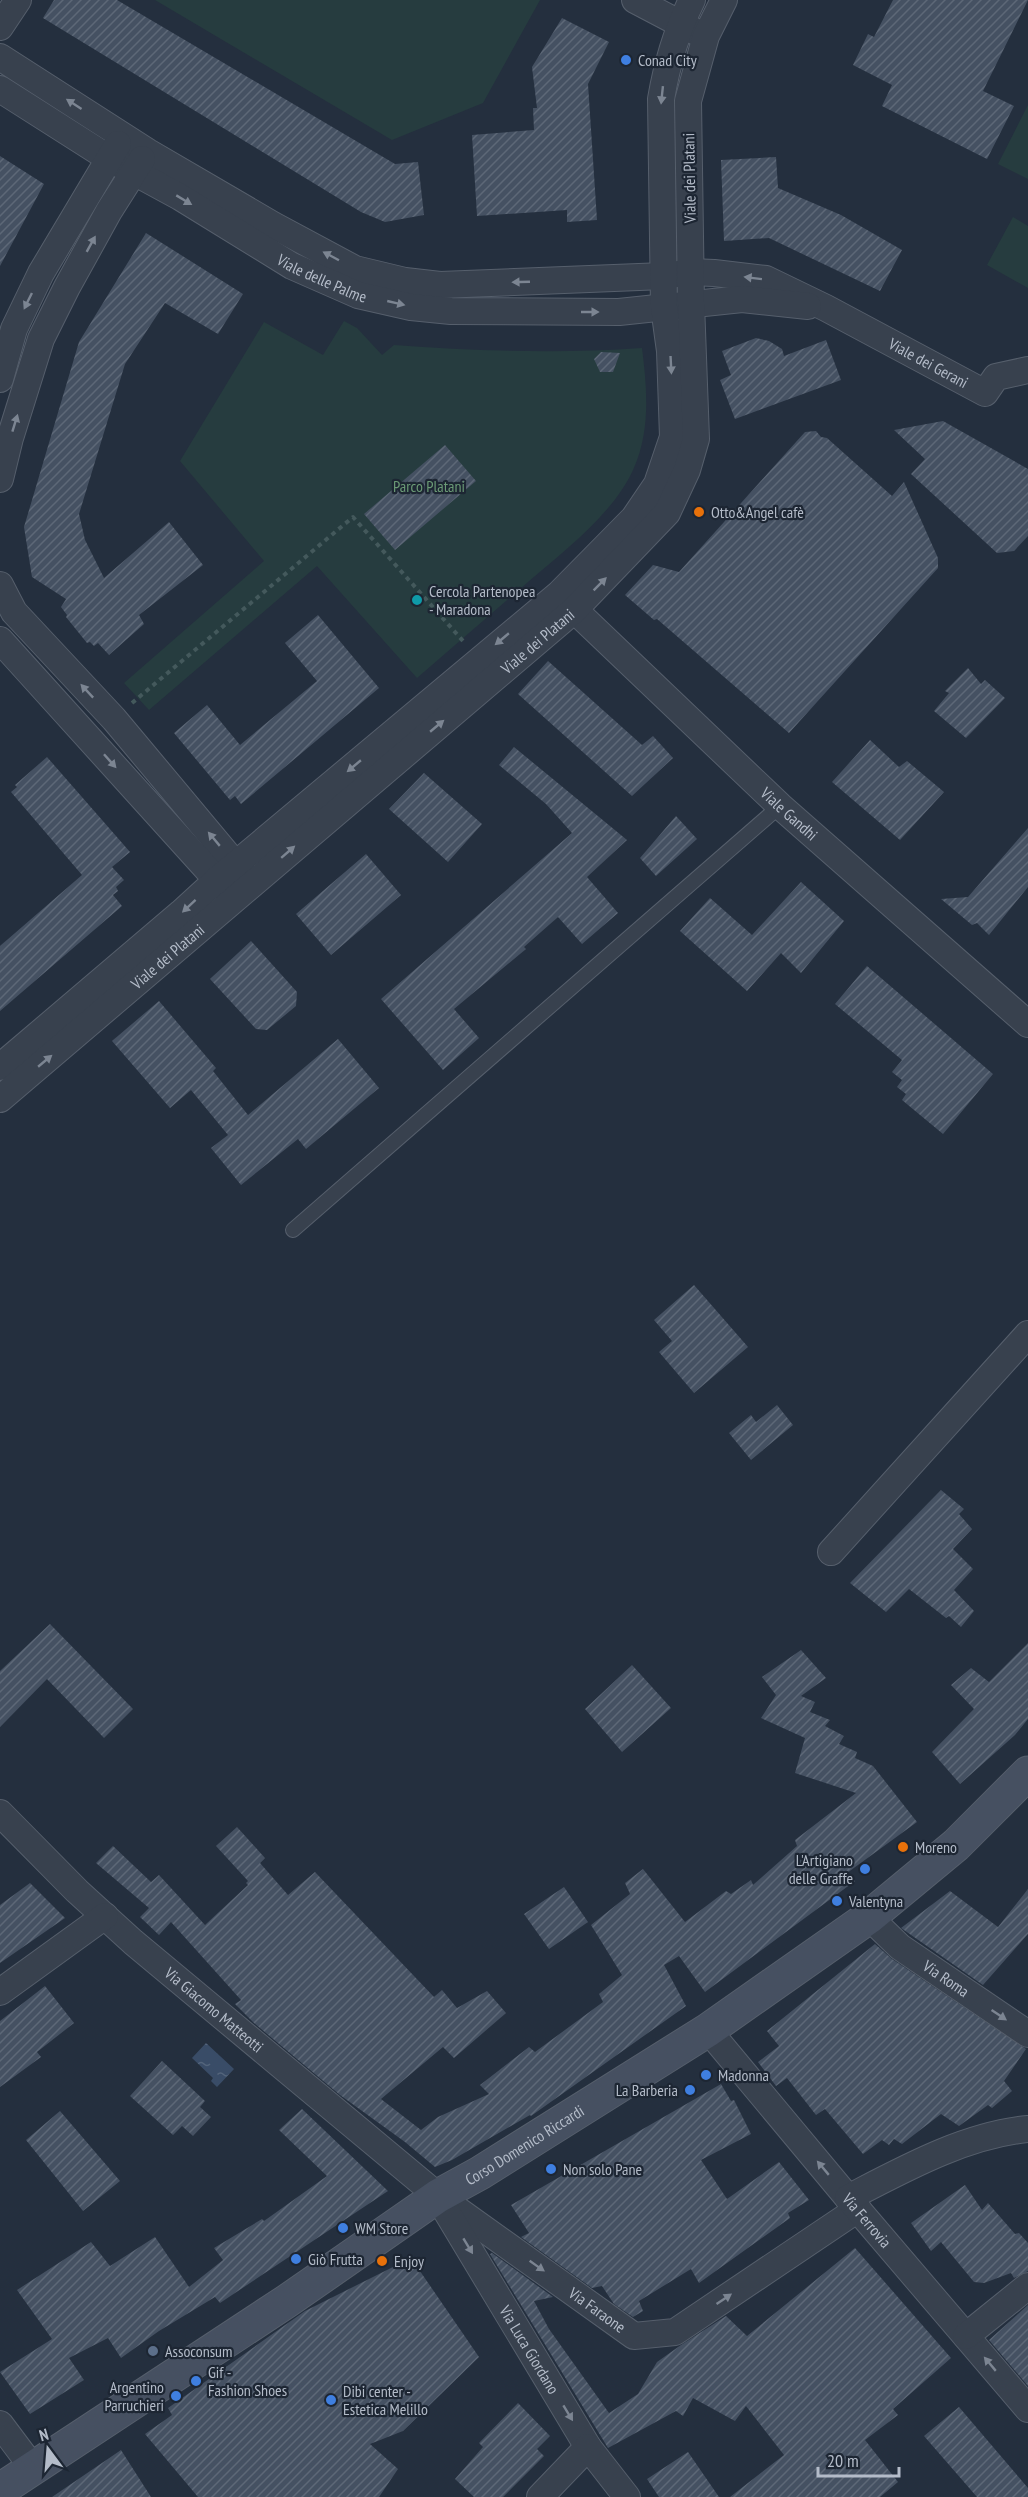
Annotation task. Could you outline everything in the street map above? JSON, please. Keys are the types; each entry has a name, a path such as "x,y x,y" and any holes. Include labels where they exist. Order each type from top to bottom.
{"main road":[{"name":"Corso Domenico Riccardi","path":"0,2490 287,2301 438,2196 480,2173 708,2030 869,1917 956,1845 1028,1773"}],"street":[{"path":"0,27 18,0"},
{"path":"635,0 706,36"},
{"name":"Viale dei Platani","path":"0,1099 479,659 566,602 634,518 657,484 673,437 670,351 664,308 661,99 666,68 680,24 692,0"},
{"name":"Viale dei Platani","path":"0,1067 182,913 234,882 566,602 667,513 687,470 696,439 688,101 706,36 724,0"},
{"name":"Viale delle Palme","path":"0,57 148,152 273,225 356,269 405,281 441,285 664,276"},
{"name":"Viale delle Palme","path":"0,89 110,159 180,197 292,266 358,295 411,307 451,311 619,312 691,303"},
{"path":"0,379 14,329 42,273 123,136"},
{"path":"0,480 10,438 41,339 67,287 133,172 148,152"},
{"name":"Viale dei Gerani","path":"664,276 692,272 766,279 826,308 985,393 996,377 1028,370"},
{"name":"Viale dei Gerani","path":"691,303 742,299 826,308"},
{"path":"0,585 14,612 114,720 234,882"},
{"name":"Viale Gandhi","path":"566,602 780,806 1028,1024"},
{"path":"0,640 234,882"},
{"path":"831,1552 1028,1334"},
{"name":"Via Giacomo Matteotti","path":"0,1813 105,1916 438,2196"},
{"path":"0,1992 105,1916"},
{"name":"Via Roma","path":"869,1917 900,1947 1028,2034"},
{"name":"Via Ferrovia","path":"708,2030 1028,2409"},
{"name":"Via Faraone","path":"438,2196 634,2336 675,2332 901,2170 952,2149 1010,2131 1028,2129"},
{"name":"Via Luca Giordano","path":"438,2196 588,2447 627,2497"},
{"path":"966,2336 1028,2286"},
{"path":"0,2424 33,2468"},
{"path":"540,2497 588,2447"}],"lane":[{"path":"293,1230 780,806"}],"path":[{"path":"132,704 354,517 479,659"}],"green space":[{"path":"155,0 540,0 483,103 392,140"},
{"path":"1028,105 1028,179 998,164"},
{"path":"1013,217 1028,226 1028,288 987,265"},
{"name":"Parco Platani","path":"344,321 357,328 382,355 394,345 518,351 642,348 646,394 645,425 639,455 633,470 613,502 586,531 417,678 317,566 149,710 124,683 264,561 180,461 264,322 323,355"}],"water":[{"path":"206,2043 234,2069 217,2087 211,2081 213,2078 192,2058"}],"building":[{"path":"54,0 117,0 395,164 418,162 424,215 385,222 361,212 43,18"},
{"path":"893,0 1028,0 983,91 1014,106 987,159 882,106 892,85 853,65 868,34 874,37"},
{"path":"562,18 609,42 588,84 597,220 567,222 567,210 477,216 472,135 534,130 533,108 537,108 532,67"},
{"path":"0,156 44,184 0,266"},
{"path":"776,157 778,188 841,215 902,250 880,291 769,238 724,241 721,160"},
{"path":"146,233 243,294 218,334 165,303 125,364 79,514 85,540 104,578 169,522 203,565 139,615 144,624 109,655 98,643 94,646 90,642 87,643 66,617 61,607 66,599 32,577 24,527 79,342"},
{"path":"756,338 769,341 782,349 784,356 826,340 841,380 735,419 720,380 731,375 722,351"},
{"path":"601,352 620,353 613,372 600,372 594,359"},
{"path":"943,421 1028,469 1028,536 1014,551 997,553 911,474 925,459 894,430"},
{"path":"816,431 821,437 827,438 892,496 904,482 938,558 938,568 789,733 657,619 654,620 625,595 653,565 679,572 805,432"},
{"path":"445,445 476,481 395,550 364,514"},
{"path":"318,615 379,688 241,804 235,796 230,800 174,733 207,705 240,745 317,681 285,643"},
{"path":"548,661 642,745 653,736 673,758 632,796 518,694"},
{"path":"968,668 981,684 985,680 1005,698 966,738 934,711 949,693 945,691"},
{"path":"870,740 899,767 907,761 944,792 900,840 832,782"},
{"path":"514,747 627,840 587,877 618,913 582,944 558,917 524,947 526,949 454,1009 479,1038 443,1070 381,999 572,833 546,804 499,765"},
{"path":"47,757 130,852 112,867 124,880 116,887 118,891 113,895 122,906 0,1011 0,946 82,875 11,792 17,787 15,785"},
{"path":"424,773 482,824 448,862 389,809"},
{"path":"676,816 697,839 656,876 640,858"},
{"path":"1028,828 1028,887 989,935 977,923 972,925 941,899 968,897"},
{"path":"366,854 401,895 331,955 296,914"},
{"path":"801,882 844,921 801,973 781,953 747,991 680,931 710,898 752,935"},
{"path":"251,941 297,992 296,1006 267,1030 256,1029 210,979"},
{"path":"867,966 993,1074 943,1134 902,1100 906,1094 897,1087 902,1080 892,1072 902,1060 835,1004"},
{"path":"159,1001 216,1068 213,1071 248,1115 338,1039 379,1088 306,1149 298,1139 241,1185 211,1148 228,1135 191,1090 170,1108 112,1041"},
{"path":"694,1285 748,1347 694,1393 659,1352 672,1341 654,1320"},
{"path":"777,1405 793,1425 751,1460 729,1433 751,1415 756,1422"},
{"path":"941,1490 964,1509 959,1514 972,1529 953,1549 973,1569 954,1590 974,1611 961,1627 949,1616 946,1618 909,1589 886,1612 850,1583"},
{"path":"50,1624 133,1709 104,1738 47,1679 0,1727 0,1671"},
{"path":"1028,1643 1028,1719 1015,1735 960,1784 932,1752 974,1709 951,1685 971,1668 989,1682"},
{"path":"801,1650 826,1678 801,1696 815,1702 810,1712 830,1720 825,1726 844,1736 839,1744 857,1752 855,1758 873,1766 917,1822 847,1873 855,1881 705,1992 679,1956 664,1965 686,2006 531,2116 435,2167 405,2142 340,2095 254,2023 235,2004 241,2000 171,1922 159,1935 140,1917 149,1908 96,1863 113,1846 151,1882 159,1875 205,1925 248,1885 246,1883 248,1881 216,1846 237,1827 265,1858 260,1863 288,1895 315,1872 434,1997 442,1990 457,2008 487,1991 506,2013 454,2058 443,2047 381,2099 421,2130 438,2117 489,2094 480,2085 529,2047 535,2052 603,2002 599,1994 622,1975 591,1925 630,1894 625,1883 643,1869 685,1922 726,1891 731,1894 751,1880 753,1885 797,1846 795,1840 856,1793 795,1773 805,1738 761,1718 776,1695 762,1677"},
{"path":"632,1665 671,1708 622,1752 585,1709"},
{"path":"30,1883 65,1918 0,1963 0,1905"},
{"path":"564,1887 588,1922 549,1949 524,1914"},
{"path":"1028,1889 1028,1934 983,1985 901,1928 950,1891 998,1927"},
{"path":"875,1944 892,1959 1026,2049 1004,2081 1012,2091 992,2108 988,2105 959,2126 941,2114 902,2144 894,2139 889,2145 882,2140 863,2154 825,2109 816,2115 787,2078 776,2086 758,2062 779,2046 767,2031"},
{"path":"45,1986 74,2023 37,2052 41,2057 0,2087 0,2021"},
{"path":"162,2061 205,2101 200,2107 211,2117 193,2136 182,2126 173,2135 130,2096"},
{"path":"721,2084 731,2101 734,2100 751,2134 701,2160 727,2199 779,2162 809,2200 788,2213 790,2218 699,2283 691,2269 639,2301 643,2311 633,2317 614,2304 602,2286 592,2288 521,2237 529,2233 511,2205"},
{"path":"302,2109 388,2191 220,2303 215,2297 159,2331 121,2358 108,2338 69,2358 84,2380 30,2414 0,2372 52,2339 17,2290 91,2242 110,2266 155,2237 189,2287 223,2260 214,2248 262,2219 264,2221 327,2176 279,2130"},
{"path":"60,2111 120,2181 83,2211 26,2140"},
{"path":"965,2185 982,2210 988,2203 1015,2234 1019,2233 1028,2243 1028,2271 1014,2278 1011,2273 984,2283 974,2282 941,2242 931,2251 911,2223"},
{"path":"855,2248 951,2358 893,2409 898,2415 865,2440 898,2482 880,2497 730,2497 784,2455 746,2406 735,2421 693,2398 683,2416 676,2411 608,2448 490,2254 492,2253 553,2297 534,2301 549,2329 609,2413 638,2394 657,2362 681,2345 726,2316 747,2336"},
{"path":"411,2258 479,2357 403,2431 370,2444 398,2469 379,2497 198,2497 145,2434 172,2415 168,2408 305,2311"},
{"path":"1028,2305 1028,2386 989,2340"},
{"path":"518,2403 550,2436 537,2449 544,2456 503,2497 474,2497 455,2479 483,2447 479,2443"},
{"path":"959,2407 1028,2488 1028,2497 977,2497 924,2436"},
{"path":"121,2450 151,2497 52,2497"},
{"path":"688,2452 719,2497 659,2497 647,2479"}],"place":[{"name":"Conad City","path":"626,60"},
{"name":"Otto&Angel cafè","path":"699,512"},
{"name":"Cercola Partenopea - Maradona","path":"417,600"},
{"name":"Moreno","path":"903,1847"},
{"name":"L'Artigiano delle Graffe","path":"865,1869"},
{"name":"Valentyna","path":"837,1901"},
{"name":"Madonna","path":"706,2075"},
{"name":"La Barberia","path":"690,2090"},
{"name":"Non solo Pane","path":"551,2169"},
{"name":"WM Store","path":"343,2228"},
{"name":"Giò Frutta","path":"296,2259"},
{"name":"Enjoy","path":"382,2261"},
{"name":"Assoconsum","path":"153,2351"},
{"name":"Gif - Fashion Shoes","path":"196,2381"},
{"name":"Argentino Parruchieri","path":"176,2396"},
{"name":"Dibi center - Estetica Melillo","path":"331,2400"}]}
